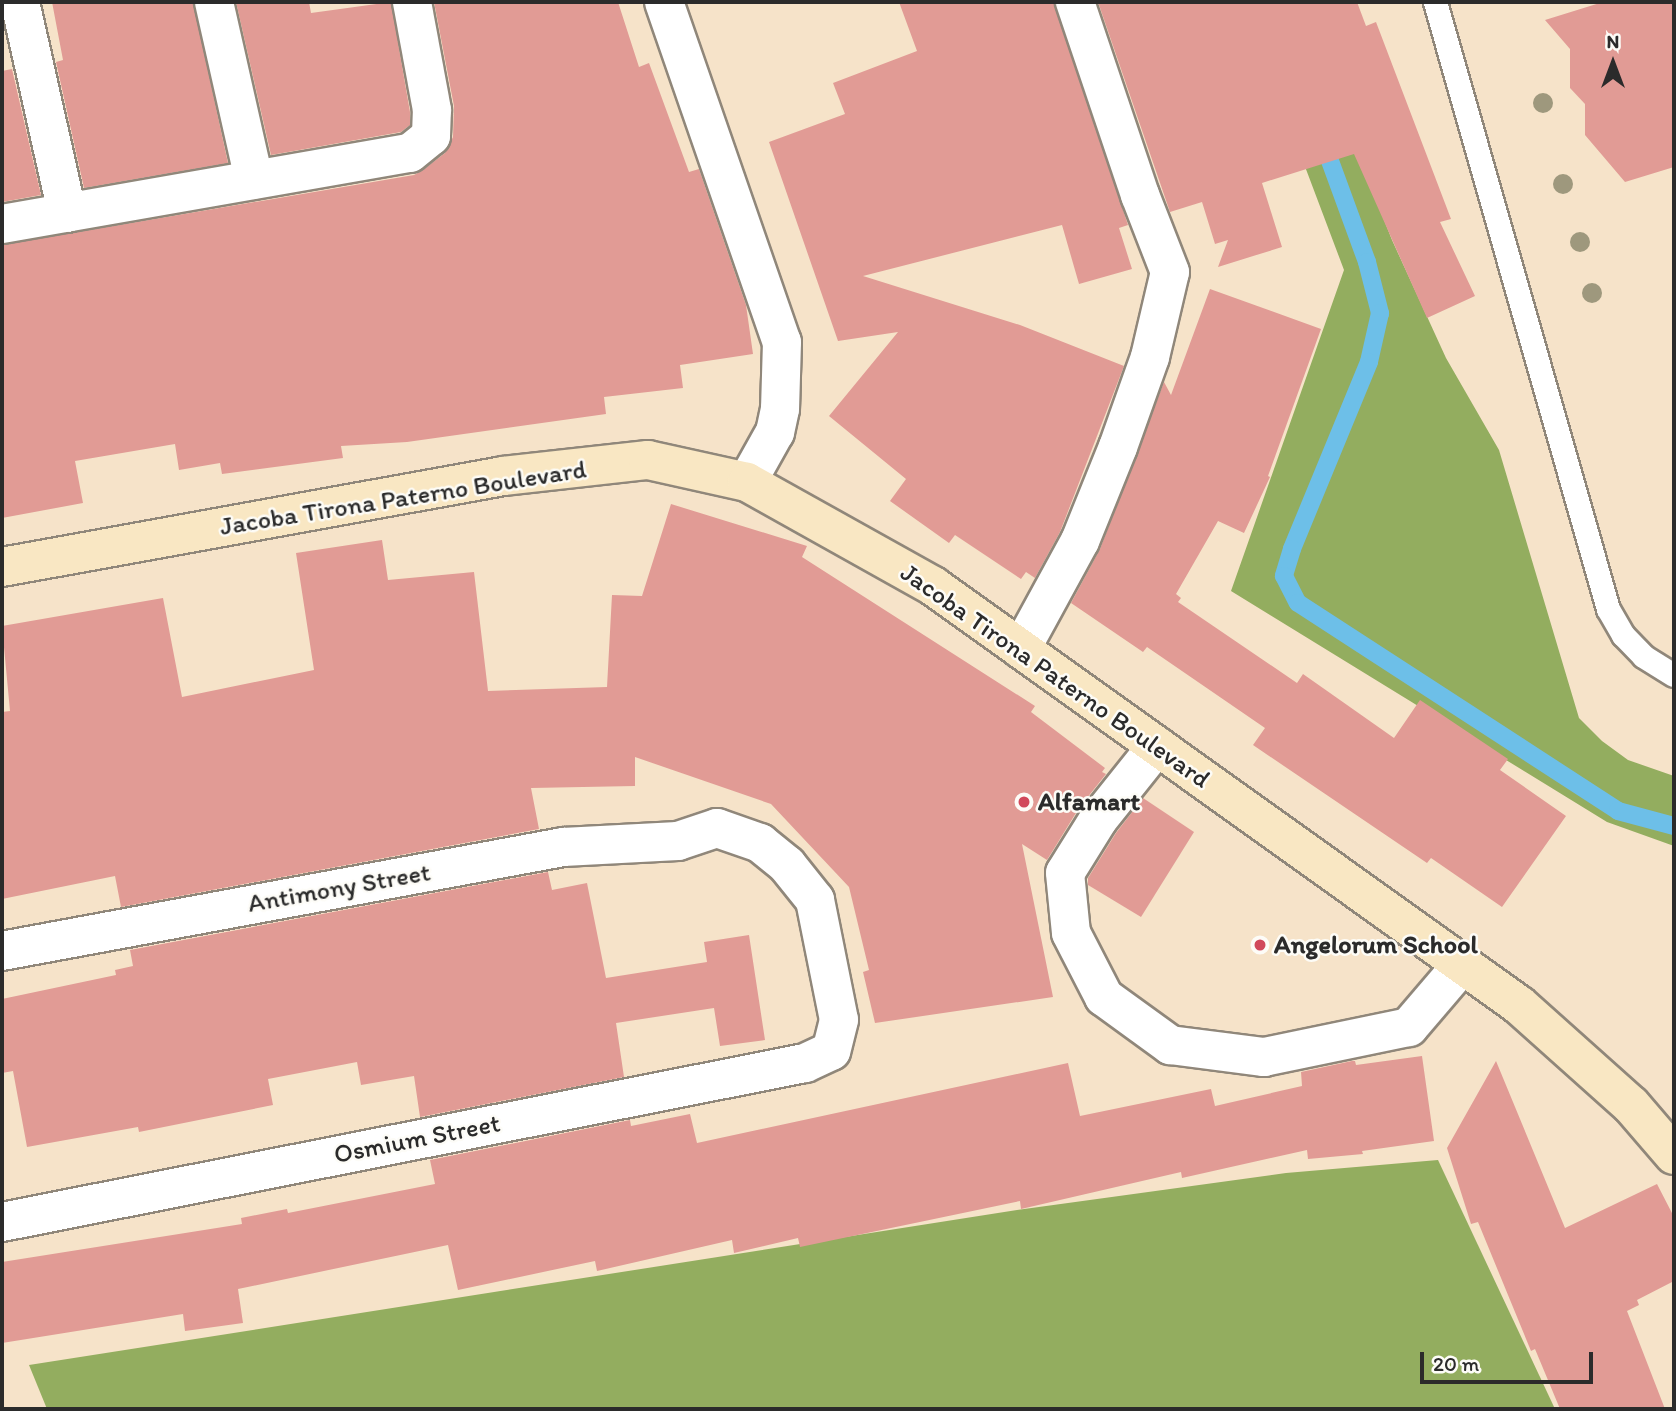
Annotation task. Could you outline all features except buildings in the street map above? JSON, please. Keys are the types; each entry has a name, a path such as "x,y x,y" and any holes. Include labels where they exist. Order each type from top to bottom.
{"street":[{"path":"20,2 67,213"},
{"path":"214,2 254,180"},
{"path":"2,225 410,153 431,136 432,110 412,2"},
{"path":"664,2 782,342 780,409 775,432 747,482"},
{"path":"1021,649 1080,541 1118,447 1150,357 1170,272 1140,195 1075,2"},
{"name":"Jacoba Tirona Paterno Boulevard","path":"2,567 503,476 648,460 747,482 933,586 1519,1005 1621,1096 1674,1155"},
{"path":"1157,746 1098,820 1065,873 1071,933 1104,997 1170,1045 1264,1057 1409,1027 1462,965"},
{"name":"Antimony Street","path":"2,951 563,847 678,841 717,828 760,843 787,865 815,900 839,1020 831,1051"},
{"name":"Osmium Street","path":"2,1222 805,1063 831,1051"}],"lane":[{"path":"1435,2 1608,609 1623,635 1643,656 1674,674"}],"green space":[{"path":"1243,2 1298,2 1392,240 1446,358 1499,450 1579,718 1602,741 1628,760 1674,776 1674,846 1607,822 1231,591 1344,270"},
{"path":"1438,1160 1555,1409 47,1409 29,1365 1017,1210 1286,1173"}],"waterway":[{"path":"1322,139 1367,262 1380,313 1369,362 1292,549 1284,576 1298,603 1618,811 1674,826"}],"place":[{"name":"Alfamart","path":"1024,802"},
{"name":"Angelorum School","path":"1260,945"}]}
